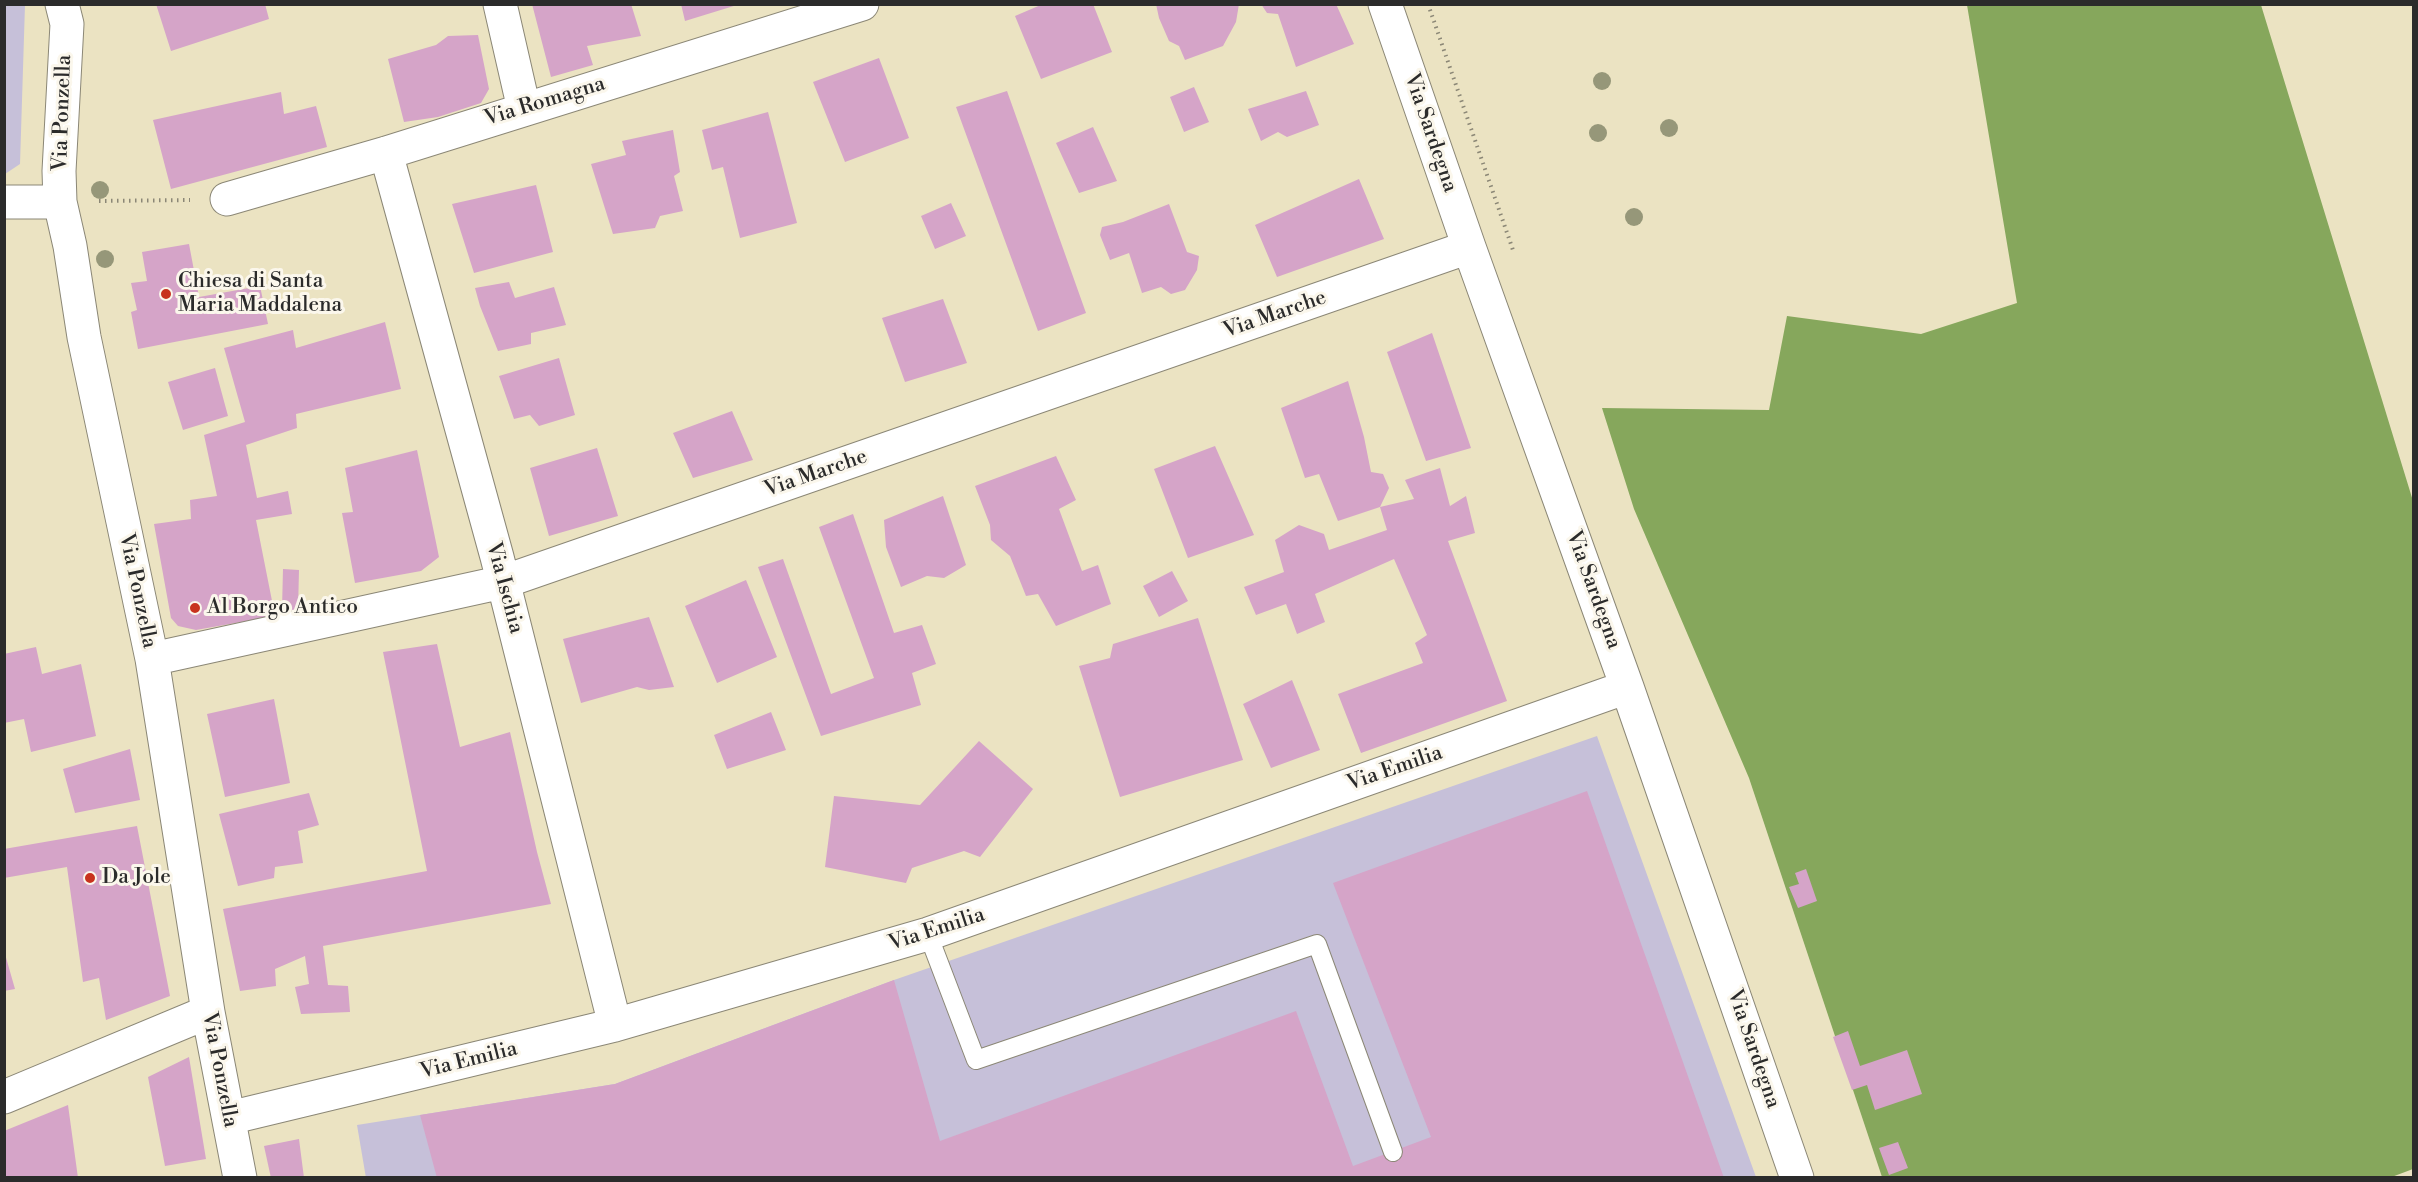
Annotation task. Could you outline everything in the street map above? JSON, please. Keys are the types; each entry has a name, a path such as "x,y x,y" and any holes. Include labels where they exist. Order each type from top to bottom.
{"street":[{"name":"Via Ponzella","path":"62,4 67,24 59,171 60,202 70,246 84,337 152,659 208,1012 240,1178"},
{"path":"500,4 524,108"},
{"name":"Via Romagna","path":"227,199 386,153 862,4"},
{"name":"Via Sardegna","path":"1385,4 1469,247 1627,687 1797,1178"},
{"name":"Via Ischia","path":"386,153 503,582 615,1025"},
{"path":"4,202 60,202"},
{"name":"Via Marche","path":"152,659 503,582 1469,247"},
{"name":"Via Emilia","path":"229,1118 615,1025 928,934 1627,687"},
{"path":"4,1097 208,1012"}],"lane":[{"path":"928,934 976,1060 1317,944 1393,1152"}],"path":[{"path":"60,202 227,199"}],"shaded area":[{"path":"5,4 25,5 20,164 5,174"},
{"path":"1597,736 1756,1177 366,1178 357,1125 615,1084 894,980"}],"green space":[{"path":"1967,5 2261,5 2413,501 2413,1169 2389,1178 1882,1177 1749,778 1634,509 1602,408 1769,410 1787,316 1921,334 2017,303"}],"building":[{"path":"156,4 265,4 269,19 171,51"},
{"path":"532,4 631,4 641,36 587,46 593,65 551,77"},
{"path":"681,4 736,4 737,5 685,21"},
{"path":"1043,4 1093,4 1112,52 1041,79 1015,16"},
{"path":"1156,4 1239,4 1236,22 1223,46 1185,60 1179,46 1169,41 1159,18"},
{"path":"1261,4 1336,4 1354,44 1296,67 1278,14 1267,13"},
{"path":"478,35 489,89 481,103 438,117 404,122 388,59 436,45 448,36"},
{"path":"879,58 909,138 845,162 813,82"},
{"path":"1194,87 1209,122 1184,132 1170,97"},
{"path":"1007,91 1086,313 1038,331 956,107"},
{"path":"1306,91 1319,125 1287,137 1278,132 1261,141 1248,109"},
{"path":"281,92 284,114 316,106 327,147 171,189 153,120"},
{"path":"768,112 797,223 740,238 723,167 712,170 702,130"},
{"path":"1093,127 1117,181 1079,193 1056,143"},
{"path":"673,130 680,172 674,176 683,211 660,216 655,228 613,234 591,164 626,155 622,141"},
{"path":"1359,179 1384,239 1277,277 1255,225"},
{"path":"536,185 553,252 474,273 452,204"},
{"path":"951,203 966,236 935,249 921,216"},
{"path":"1169,204 1187,252 1199,256 1197,270 1185,290 1171,294 1161,287 1142,293 1129,253 1110,260 1100,235 1102,227 1123,222"},
{"name":"Chiesa di Santa Maria Maddalena","path":"189,244 199,297 260,286 268,324 138,349 131,312 137,310 131,283 147,281 142,252"},
{"path":"509,282 515,298 554,287 566,325 531,333 531,344 498,351 475,288"},
{"path":"943,299 967,363 905,382 882,318"},
{"path":"385,322 401,389 296,414 297,428 246,445 257,498 288,491 292,514 256,520 275,616 196,630 178,626 171,618 154,524 191,519 190,500 217,496 204,435 245,422 224,348 293,330 296,348"},
{"path":"1432,333 1471,448 1426,461 1387,352"},
{"path":"559,358 575,415 539,426 530,415 514,419 499,376"},
{"path":"215,368 228,416 183,430 168,382"},
{"path":"1348,381 1371,472 1383,474 1389,488 1380,507 1338,521 1319,474 1305,478 1281,408"},
{"path":"732,411 753,460 693,478 673,433"},
{"path":"1215,446 1254,535 1188,558 1154,469"},
{"path":"597,448 618,516 549,536 530,468"},
{"path":"417,450 439,557 421,571 355,583 342,513 353,512 345,468"},
{"path":"1056,456 1076,500 1059,509 1082,571 1098,565 1111,604 1056,626 1038,594 1026,596 1010,556 991,540 990,525 975,486"},
{"path":"1440,468 1450,506 1466,496 1475,533 1448,541 1507,701 1361,753 1338,694 1423,663 1415,643 1427,635 1394,559 1315,594 1325,622 1297,634 1286,604 1256,615 1244,587 1284,572 1275,540 1299,525 1324,534 1329,550 1387,530 1380,507 1414,499 1405,480"},
{"path":"943,496 966,565 944,578 927,576 901,587 886,547 884,520"},
{"path":"853,514 894,633 922,625 936,664 912,673 921,705 821,736 758,567 783,559 831,694 874,678 819,527"},
{"path":"283,569 299,570 298,611 282,609"},
{"path":"1172,571 1188,601 1159,617 1143,586"},
{"path":"746,580 777,657 717,683 685,606"},
{"path":"649,617 674,687 649,690 637,687 581,703 563,639"},
{"path":"1198,618 1243,760 1120,797 1079,666 1110,658 1113,644"},
{"path":"437,644 460,747 510,732 551,904 323,946 328,985 348,986 350,1012 301,1014 295,987 309,984 305,956 275,969 276,986 240,991 223,909 427,871 383,652"},
{"path":"36,647 42,674 81,664 96,736 31,752 24,719 4,723 4,654"},
{"path":"1292,680 1320,750 1271,768 1243,704"},
{"path":"274,699 290,783 225,797 207,714"},
{"path":"771,712 786,750 727,769 714,735"},
{"path":"979,741 1033,789 980,857 964,851 912,868 906,883 825,867 834,796 920,805"},
{"path":"130,749 140,800 75,813 63,769"},
{"path":"1587,791 1724,1178 437,1178 420,1115 615,1084 894,980 940,1141 1296,1011 1353,1166 1431,1137 1333,883"},
{"path":"309,793 319,825 298,831 303,863 275,867 274,878 238,886 219,814"},
{"path":"137,826 170,996 106,1020 99,978 83,982 67,867 4,878 4,849"},
{"path":"1806,869 1817,901 1798,908 1789,887 1799,884 1795,873"},
{"path":"4,954 15,989 4,991"},
{"path":"1848,1031 1860,1066 1907,1050 1922,1094 1875,1110 1867,1085 1852,1090 1833,1037"},
{"path":"189,1057 206,1159 165,1166 148,1077"},
{"path":"68,1105 78,1178 4,1178 4,1131"},
{"path":"299,1139 304,1178 271,1178 264,1146"},
{"path":"1898,1142 1908,1168 1889,1175 1879,1148"}],"place":[{"name":"Chiesa di Santa Maria Maddalena","path":"166,294"},
{"name":"Al Borgo Antico","path":"195,608"},
{"name":"Da Jole","path":"90,878"}]}
